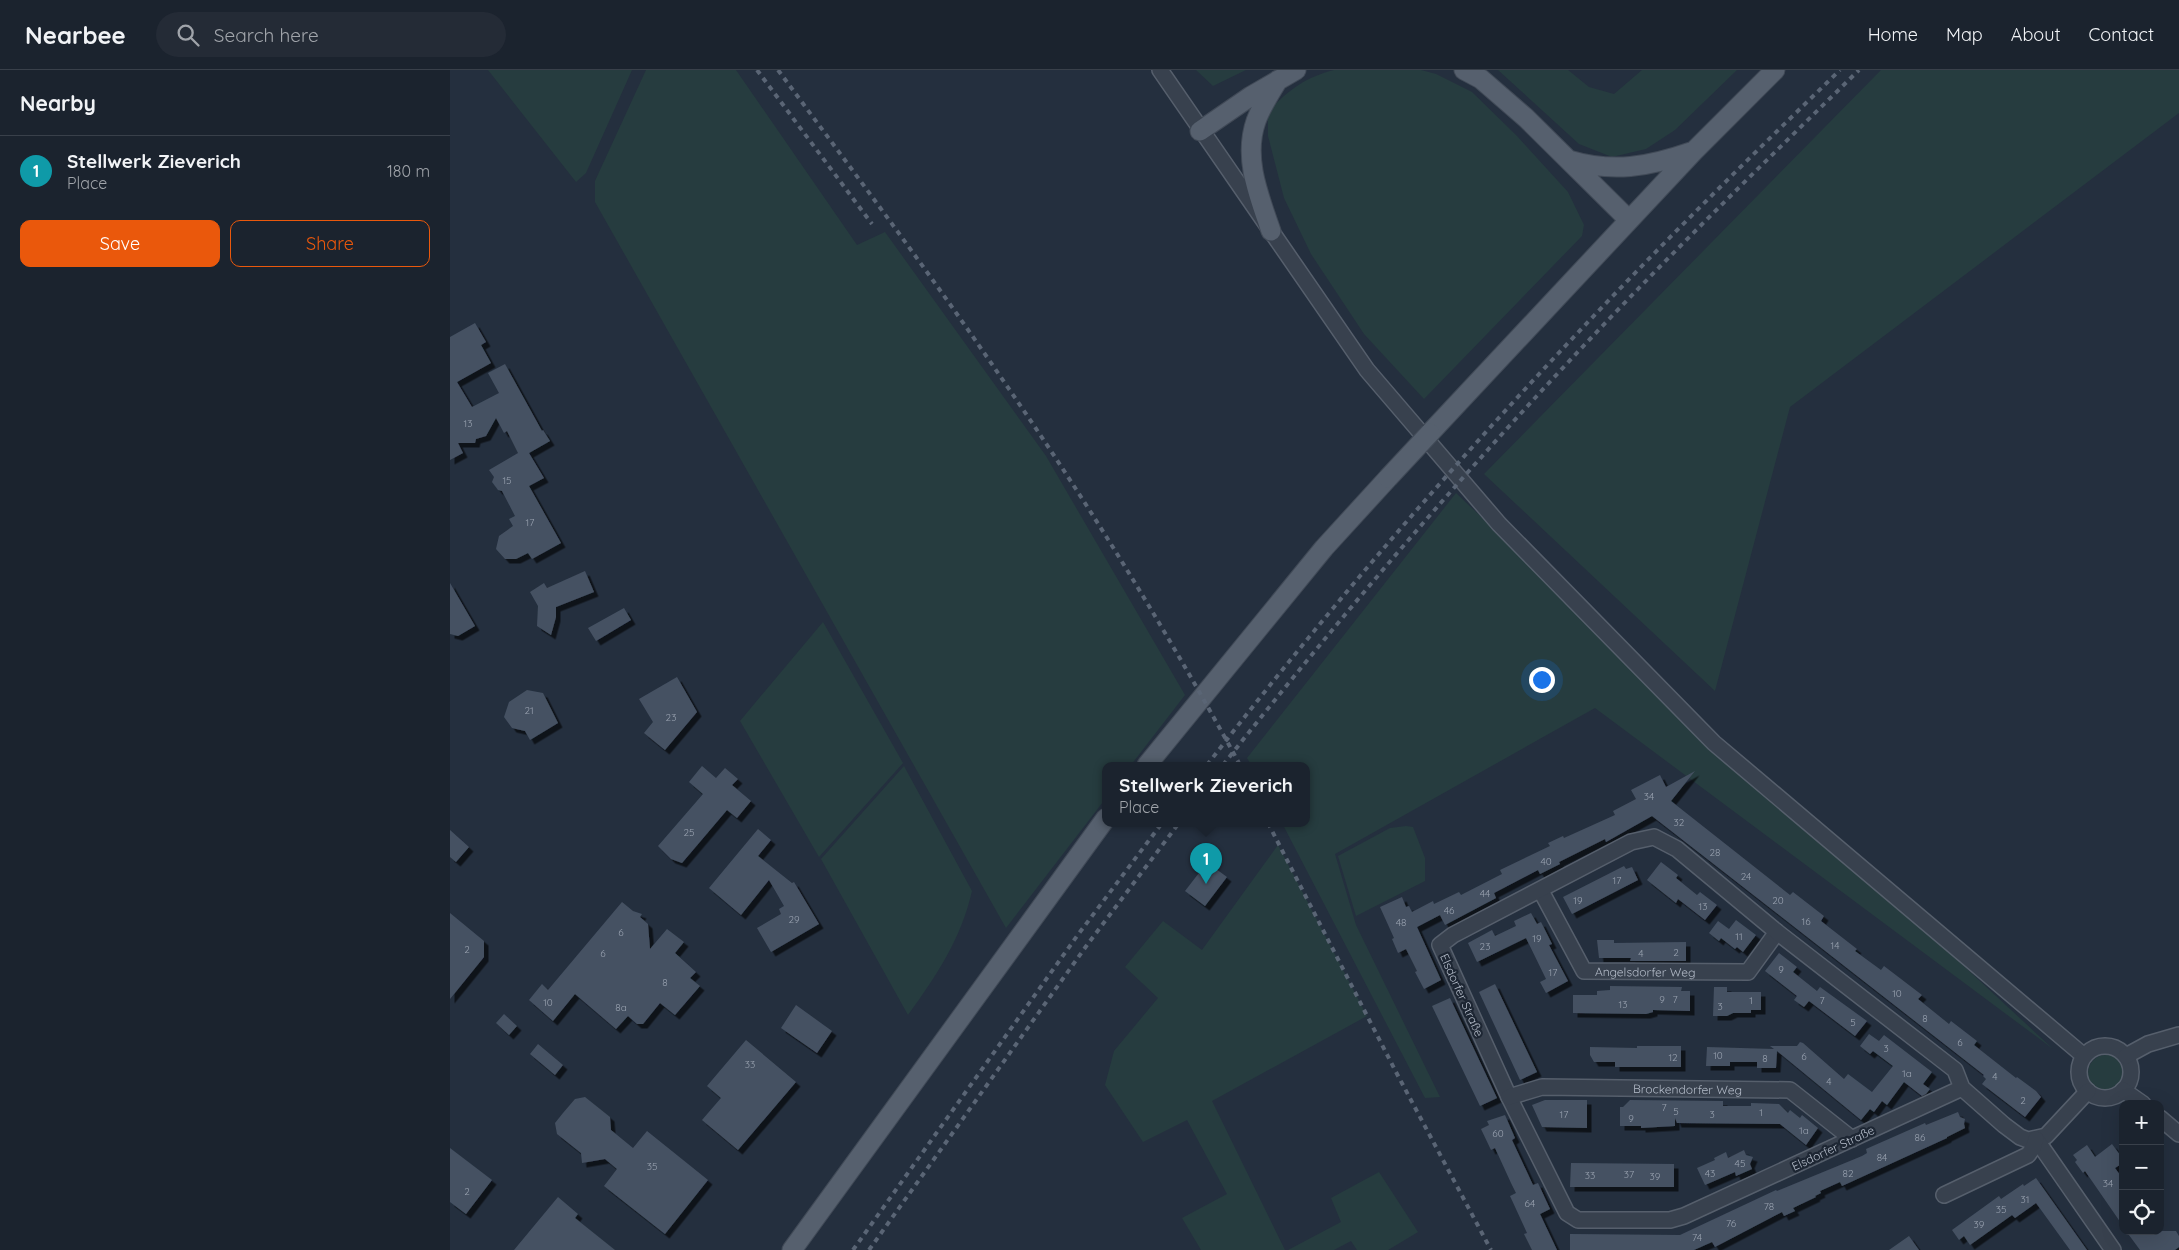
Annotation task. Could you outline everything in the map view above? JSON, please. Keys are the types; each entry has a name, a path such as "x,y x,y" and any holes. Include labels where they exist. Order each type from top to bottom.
{"main road":[{"path":"1200,131 1296,70"},
{"path":"1464,70 1489,86 1569,160 1629,220"},
{"path":"1149,762 1286,593 1388,478 1694,151 1775,70"},
{"path":"1271,231 1256,186 1250,159 1251,143 1256,121 1278,80"},
{"path":"1569,160 1612,168 1666,161 1694,151"},
{"path":"792,1250 1102,824"}],"street":[{"path":"1160,70 1200,131 1367,370 1499,524 1714,743 2084,1056"},
{"name":"Elsdorfer Straße","path":"1962,1088 1684,1216 1670,1220 1578,1220 1567,1213 1509,1097 1440,945 1453,936 1631,842 1654,836 1677,849 1777,932 1954,1070 1962,1088 2020,1137 2036,1140"},
{"name":"Angelsdorfer Weg","path":"1541,891 1584,971 1748,972 1777,932"},
{"path":"2126,1056 2148,1044 2179,1035"},
{"path":"2105,1046 2120,1051 2126,1056 2131,1070 2130,1078 2123,1090 2117,1095 2102,1098 2088,1091 2083,1086 2079,1071 2084,1056 2090,1050 2105,1046"},
{"name":"Brockendorfer Weg","path":"1509,1097 1542,1087 1790,1090 1852,1139"},
{"path":"2123,1090 2137,1100"},
{"path":"2036,1140 2046,1136 2088,1091"},
{"path":"2164,1121 2179,1134"},
{"path":"1944,1195 2028,1155 2034,1148 2036,1140"},
{"path":"2036,1140 2113,1250"}],"green space":[{"path":"488,70 632,70 586,173 576,182"},
{"path":"646,70 736,70 857,245 885,232 1046,456 1185,695 1133,762 1102,762 1102,803 1006,928 595,202 595,181"},
{"path":"1196,70 1246,70 1213,86"},
{"path":"1334,70 1421,70 1436,74 1472,92 1517,136 1568,192 1584,225 1582,236 1424,399 1364,334 1311,254 1284,198 1268,136 1268,112 1298,85 1315,76"},
{"path":"1498,70 1568,70 1589,87 1614,94 1642,70 1737,70 1675,130 1646,149 1612,157 1579,144"},
{"path":"1881,70 2179,70 2179,113 1790,407 1715,691 1484,474"},
{"path":"1456,493 2053,1049 1595,708 1335,854 1356,925 1440,1097 1425,1098 1284,827 1310,827 1310,762 1249,762 1247,758"},
{"path":"823,622 903,763 819,857 740,721"},
{"path":"904,766 972,891 955,941 929,986 908,1015 821,859"},
{"path":"1413,827 1425,858 1425,881 1356,916 1338,856 1390,828"},
{"path":"1278,845 1367,1016 1212,1101 1285,1250 1201,1250 1182,1218 1227,1194 1187,1120 1143,1142 1105,1085 1114,1051 1158,998 1125,967 1163,921 1202,950"},
{"path":"2106,1055 2113,1056 2119,1060 2123,1066 2123,1080 2119,1086 2113,1090 2106,1091 2099,1090 2093,1086 2089,1080 2088,1073 2089,1066 2093,1060 2099,1056"},
{"path":"1379,1172 1418,1232 1388,1250 1357,1250 1351,1241 1334,1250 1288,1250 1341,1222 1331,1198"}],"building":[{"path":"475,323 486,342 481,345 491,363 457,382 472,407 499,393 488,373 505,364 542,431 550,441 529,453 544,478 529,486 561,543 532,559 528,553 516,559 505,559 496,549 499,536 513,526 509,519 515,516 502,491 498,490 492,482 494,477 489,470 518,453 507,431 504,433 496,418 486,436 476,439 475,443 458,443 463,453 450,460 450,337"},
{"path":"585,571 594,592 556,607 556,617 551,635 537,626 538,606 530,592 544,583 547,588"},
{"path":"450,583 475,626 458,636 450,634"},
{"path":"624,608 631,620 596,641 588,628"},
{"path":"677,677 697,712 665,750 644,733 653,722 639,699"},
{"path":"527,690 543,693 558,723 530,740 525,731 512,728 504,717 509,702"},
{"path":"702,766 716,778 725,768 738,779 732,785 751,801 737,818 727,810 682,863 671,859 658,846 703,794 689,782"},
{"path":"1695,771 1671,801 1790,895 1793,892 1824,916 1821,921 1857,949 1855,951 1881,970 1884,966 1922,995 1918,999 1949,1024 1951,1021 1977,1041 1974,1045 2036,1091 2041,1097 2025,1117 1982,1084 1986,1079 1984,1075 1652,816 1606,842 1605,839 1559,862 1560,864 1540,874 1538,870 1494,893 1496,898 1445,925 1440,915 1417,927 1441,980 1424,989 1406,949 1398,953 1392,939 1394,938 1380,907 1402,897 1406,907 1409,906 1412,912 1433,901 1434,904 1459,892 1461,895 1502,874 1500,870 1550,846 1548,843 1563,836 1564,838 1615,815 1613,811 1636,799 1631,790 1660,775 1666,787"},
{"path":"758,829 771,840 758,856 792,883 794,882 819,924 771,952 757,928 781,914 779,909 784,906 769,880 741,915 709,888"},
{"path":"450,830 469,847 456,862 450,857"},
{"path":"1661,862 1678,875 1676,878 1697,895 1700,892 1717,905 1705,920 1678,899 1676,903 1647,880"},
{"path":"1212,866 1227,877 1205,906 1185,891 1202,869 1206,873"},
{"path":"1624,866 1626,869 1632,867 1638,880 1572,914 1563,897"},
{"path":"622,902 633,911 642,914 640,917 648,924 650,949 667,929 684,942 675,953 696,972 690,978 700,986 675,1015 660,1003 643,1024 637,1024 628,1016 616,1029 575,994 553,1021 529,1000 542,984 548,990"},
{"path":"450,913 484,941 484,957 450,999"},
{"path":"1531,913 1537,924 1541,922 1552,944 1549,945 1568,981 1546,993 1540,982 1546,979 1526,938 1477,962 1468,943 1492,930 1495,936 1516,926 1514,921"},
{"path":"1736,920 1756,935 1743,952 1737,947 1735,949 1721,938 1719,941 1709,933 1718,921 1729,929"},
{"path":"1597,940 1614,940 1614,943 1686,942 1686,961 1630,961 1631,958 1599,958"},
{"path":"1779,953 1797,967 1793,972 1817,991 1820,987 1867,1021 1855,1036 1809,1001 1804,1007 1794,1000 1797,996 1765,971"},
{"path":"1495,984 1537,1072 1520,1080 1479,992"},
{"path":"1610,986 1682,987 1681,991 1690,991 1690,1011 1653,1010 1653,1012 1646,1014 1573,1013 1573,995 1597,995 1597,991 1610,990"},
{"path":"1714,987 1727,987 1727,992 1761,992 1761,1010 1751,1010 1751,1013 1733,1013 1727,1016 1713,1016"},
{"path":"1450,998 1497,1098 1480,1106 1432,1006"},
{"path":"796,1005 832,1031 817,1053 781,1028"},
{"path":"504,1014 517,1026 509,1035 496,1023"},
{"path":"1869,1034 1879,1041 1884,1035 1932,1072 1923,1084 1930,1089 1926,1094 1922,1096 1904,1082 1887,1105 1882,1101 1874,1112 1870,1109 1861,1120 1777,1051 1776,1068 1757,1068 1757,1062 1730,1062 1730,1066 1706,1066 1707,1047 1774,1049 1770,1046 1797,1046 1800,1042 1844,1079 1848,1074 1872,1092 1893,1066 1873,1051 1870,1054 1860,1046"},
{"path":"746,1040 796,1082 738,1150 702,1120 721,1098 707,1086"},
{"path":"538,1044 563,1065 555,1075 530,1054"},
{"path":"1637,1046 1681,1046 1681,1067 1615,1067 1615,1062 1594,1062 1590,1055 1590,1047 1637,1048"},
{"path":"585,1097 610,1117 611,1130 633,1148 647,1131 708,1180 665,1234 604,1186 617,1169 605,1159 582,1163 581,1153 557,1134 555,1123 575,1099"},
{"path":"1545,1100 1587,1100 1587,1128 1542,1127 1532,1105"},
{"path":"1630,1100 1723,1101 1723,1106 1751,1106 1751,1103 1779,1104 1788,1113 1790,1110 1800,1118 1802,1115 1818,1128 1806,1145 1780,1124 1677,1123 1675,1118 1675,1126 1641,1128 1641,1126 1620,1126 1620,1107 1623,1107"},
{"path":"1958,1112 1960,1117 1965,1119 1965,1128 1947,1138 1842,1186 1840,1182 1820,1191 1821,1193 1816,1197 1793,1208 1795,1211 1784,1216 1782,1212 1715,1247 1712,1242 1694,1250 1570,1250 1570,1234 1680,1235 1776,1190 1862,1156 1867,1153 1866,1149 1925,1123 1926,1125"},
{"path":"1505,1115 1515,1138 1512,1140 1533,1185 1538,1183 1550,1209 1540,1214 1557,1250 1532,1250 1524,1234 1527,1233 1510,1196 1516,1193 1495,1148 1491,1150 1481,1129 1489,1125 1487,1121"},
{"path":"2112,1144 2119,1154 2119,1166 2115,1168 2119,1174 2119,1220 2085,1171 2083,1173 2075,1162 2077,1160 2073,1155 2087,1145 2095,1157"},
{"path":"450,1148 492,1180 466,1214 450,1202"},
{"path":"1744,1150 1746,1155 1753,1157 1750,1164 1752,1169 1736,1176 1735,1172 1705,1185 1697,1168 1715,1160 1714,1158 1726,1152 1728,1158"},
{"path":"1571,1163 1674,1164 1674,1187 1570,1187"},
{"path":"2036,1178 2087,1250 2070,1250 2036,1203 2015,1218 2012,1215 1970,1245 1964,1236 1959,1240 1952,1230 1999,1196 2001,1199 2023,1184 2024,1186"},
{"path":"558,1197 578,1214 575,1218 615,1250 514,1250"},
{"path":"2164,1231 2176,1231 2179,1236 2179,1247 2175,1250 2140,1250 2129,1235 2164,1235"},
{"path":"1909,1236 1919,1250 1889,1250"}],"railway":[{"path":"757,70 872,224"},
{"path":"778,70 946,299 1064,471 1155,616 1238,762"},
{"path":"1209,762 1362,573 1525,389 1581,329 1738,169 1840,70"},
{"path":"1225,762 1356,601 1495,441 1657,270 1859,70"},
{"path":"853,1250 1077,936 1159,827"},
{"path":"869,1250 1087,945 1176,827"},
{"path":"1270,827 1396,1072 1491,1250"}],"place":[{"name":"Stellwerk Zieverich","path":"1206,884"}]}
